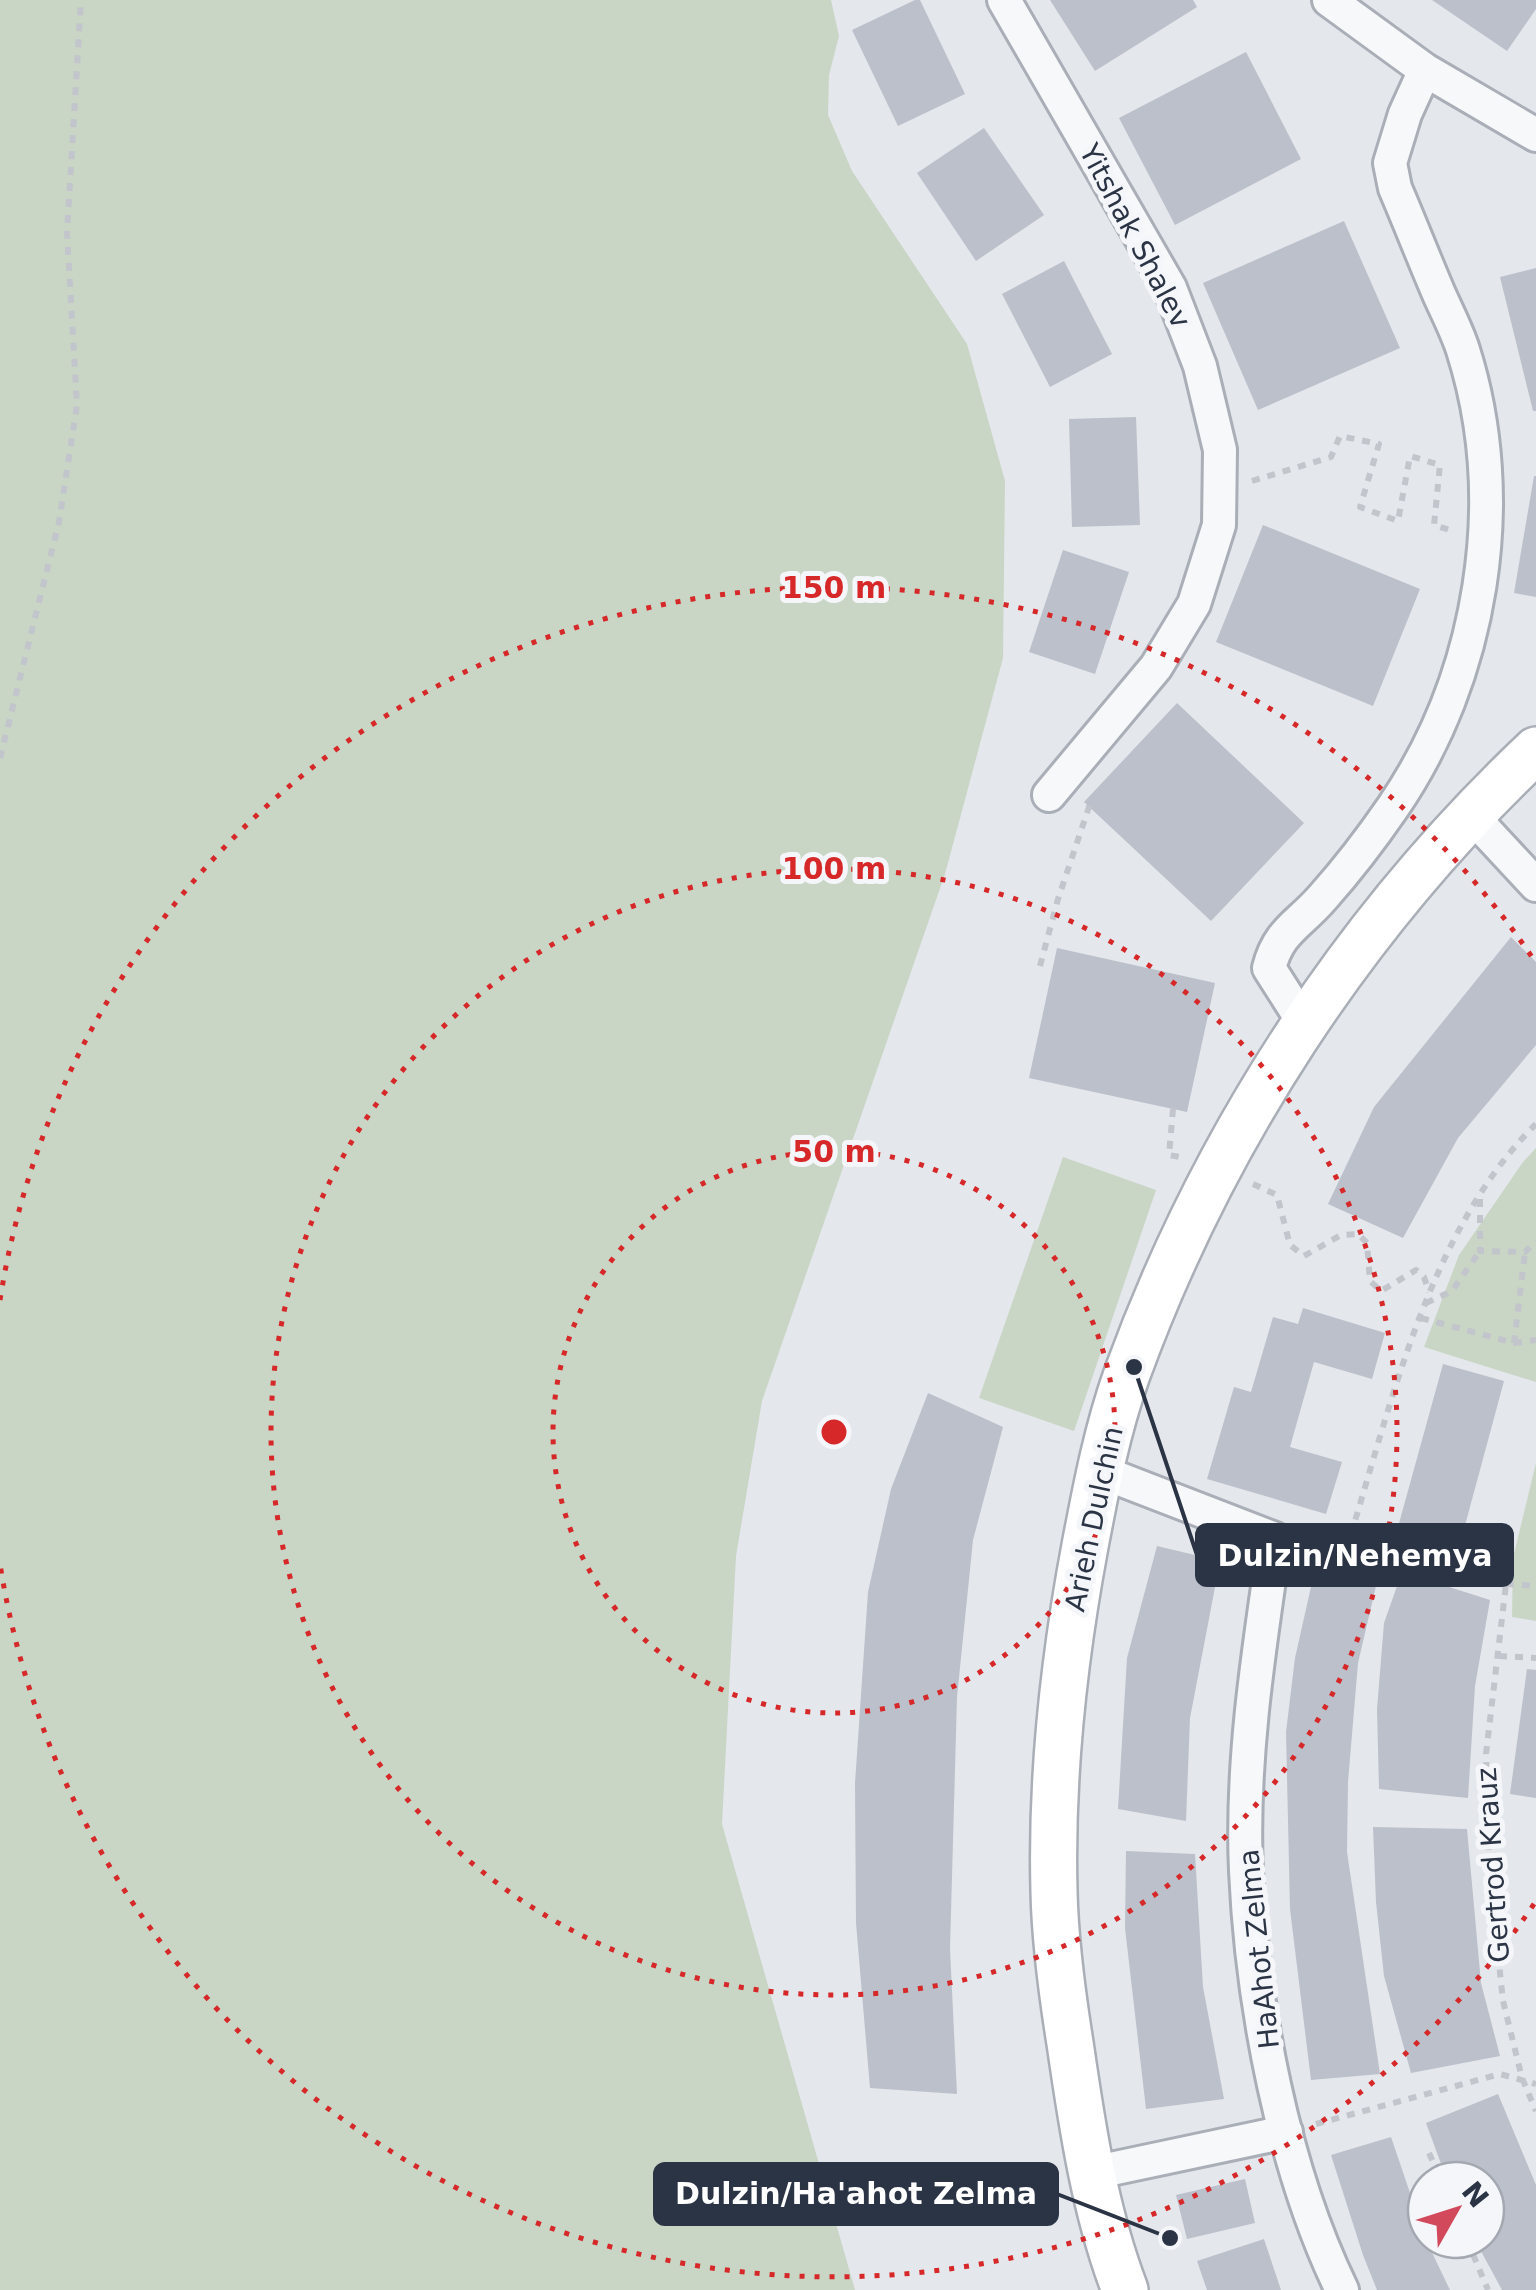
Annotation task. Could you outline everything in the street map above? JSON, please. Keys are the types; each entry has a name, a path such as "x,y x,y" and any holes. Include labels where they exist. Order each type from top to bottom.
{"street":[{"name":"Yitshak Shalev","path":"1004,0 1170,288 1200,366 1220,450 1218,525 1194,604 1156,666 1049,795"},
{"path":"1328,0 1425,70 1536,135"},
{"path":"1304,1023 1269,968 1275,944 1320,900 1374,835 1414,776 1458,678 1476,604 1485,539 1480,414 1462,348 1396,188 1390,164 1405,114 1425,70"},
{"name":"Arieh Dulchin","path":"1125,2290 1113,2259 1092,2173 1061,1981 1054,1891 1064,1693 1077,1590 1099,1471 1127,1376 1173,1265 1220,1168 1286,1048 1369,933 1470,814 1536,750"},
{"path":"1470,814 1536,885"},
{"path":"1099,1471 1275,1539"},
{"name":"HaAhot Zelma","path":"1275,1539 1254,1699 1246,1870 1266,2034 1286,2132 1328,2262 1342,2290"},
{"path":"1092,2173 1286,2132"}],"path":[{"path":"0,758 59,522 78,405 67,233 81,0"},
{"path":"1219,492 1331,457 1340,436 1380,444 1360,507 1398,521 1410,456 1440,465 1434,525 1485,539"},
{"path":"1040,966 1072,863"},
{"path":"1170,1146 1174,1109"},
{"path":"1346,1550 1430,1294 1480,1194 1536,1124"},
{"path":"1220,1168 1277,1195 1290,1245 1304,1256 1340,1235 1358,1234 1367,1243 1370,1281 1382,1290 1416,1270 1424,1277 1430,1294"},
{"path":"1426,1304 1452,1291 1480,1251 1480,1194"},
{"path":"1514,1343 1525,1252 1536,1241"},
{"path":"1480,1251 1525,1252"},
{"path":"1421,1318 1514,1343 1536,1340"},
{"path":"1275,1539 1485,1571 1506,1584 1536,1586"},
{"name":"Gertrod Krauz","path":"1506,1584 1486,1754 1488,1870 1504,2001 1522,2078 1536,2110"},
{"path":"1499,1656 1536,1658"},
{"path":"1286,2132 1500,2074 1536,2084"},
{"path":"1429,2154 1432,2160"},
{"path":"1475,2260 1488,2290"}],"green space":[{"path":"0,0 831,0 839,36 829,75 828,115 852,171 967,344 1005,481 1003,658 945,874 762,1401 736,1556 722,1824 855,2290 0,2290"},
{"path":"1536,1148 1536,1382 1424,1347 1459,1255"},
{"path":"1063,1157 1156,1190 1074,1431 979,1398"},
{"path":"1536,1463 1536,1621 1512,1617 1513,1558"}],"building":[{"path":"920,0 965,94 898,126 852,30"},
{"path":"1050,0 1193,0 1197,7 1095,71"},
{"path":"1432,0 1536,0 1536,9 1507,51"},
{"path":"1246,52 1301,159 1175,225 1119,118"},
{"path":"984,128 1044,215 976,261 917,173"},
{"path":"1344,221 1400,348 1258,410 1203,283"},
{"path":"1064,261 1112,354 1050,387 1002,294"},
{"path":"1536,268 1536,411 1533,411 1500,277"},
{"path":"1136,417 1140,525 1072,527 1069,419"},
{"path":"1536,476 1536,597 1514,593"},
{"path":"1263,525 1420,589 1373,706 1216,642"},
{"path":"1063,550 1129,572 1095,674 1029,652"},
{"path":"1177,703 1304,823 1211,921 1084,802"},
{"path":"1511,937 1536,962 1536,1045 1458,1138 1403,1238 1328,1204 1374,1107"},
{"path":"1057,948 1215,983 1187,1112 1029,1078"},
{"path":"1303,1308 1385,1333 1372,1379 1314,1362 1290,1447 1342,1462 1326,1514 1207,1479 1234,1387 1251,1392 1273,1317 1298,1324"},
{"path":"1443,1364 1504,1381 1460,1544 1398,1527"},
{"path":"928,1393 1003,1427 973,1540 957,1697 950,1949 957,2094 870,2088 856,1923 855,1783 868,1592 891,1489"},
{"path":"1157,1546 1220,1561 1190,1718 1186,1821 1118,1809 1127,1658"},
{"path":"1315,1569 1376,1586 1358,1663 1348,1782 1347,1852 1380,2074 1311,2080 1290,1909 1286,1732 1295,1658"},
{"path":"1402,1572 1490,1600 1475,1686 1468,1798 1379,1789 1377,1709 1384,1623"},
{"path":"1527,1669 1536,1670 1536,1798 1510,1794"},
{"path":"1373,1827 1467,1829 1481,1983 1500,2056 1411,2073 1384,1976"},
{"path":"1126,1851 1195,1854 1203,1987 1224,2099 1146,2109 1125,1928"},
{"path":"1498,2094 1536,2185 1536,2290 1502,2290 1486,2260 1506,2260 1506,2160 1440,2160 1426,2123"},
{"path":"1391,2137 1406,2181 1406,2260 1436,2260 1450,2290 1377,2290 1331,2155"},
{"path":"1245,2179 1255,2223 1187,2239 1176,2195"},
{"path":"1264,2239 1281,2290 1207,2290 1197,2261"}],"place":[{"name":"Dulzin/Nehemya","path":"1134,1367"},
{"name":"Dulzin/Ha'ahot Zelma","path":"1170,2238"}]}
